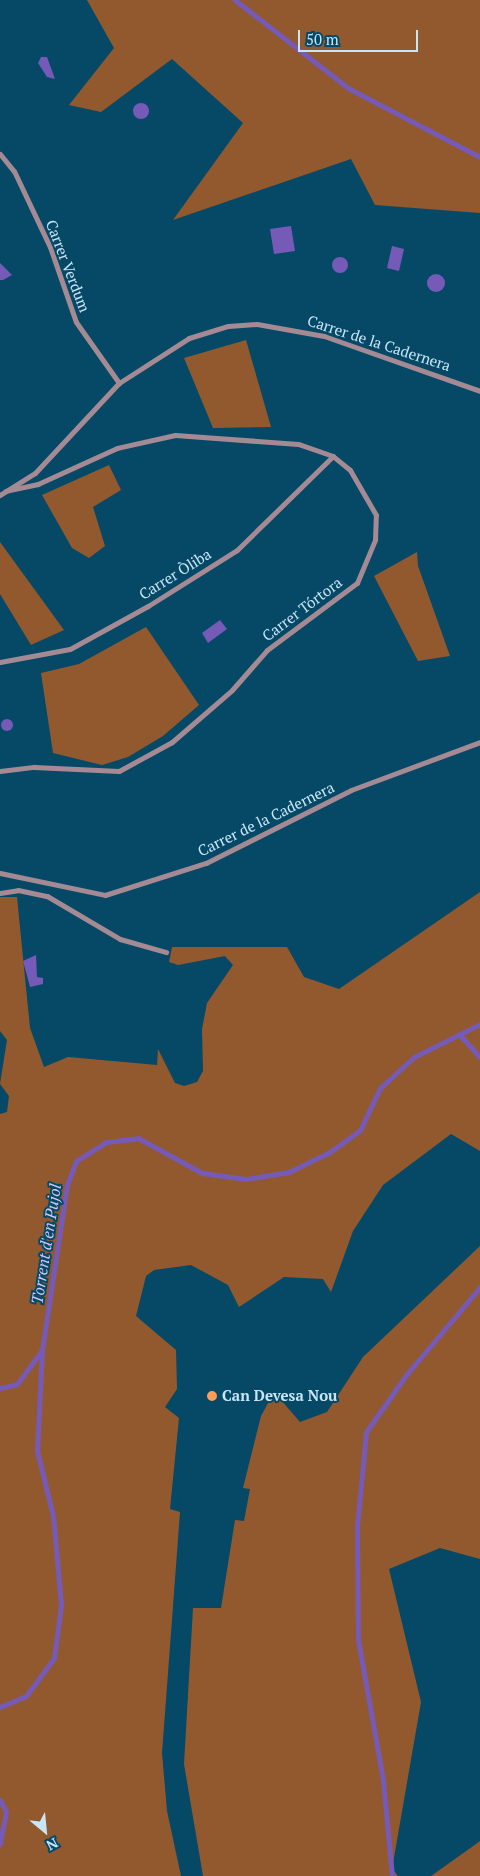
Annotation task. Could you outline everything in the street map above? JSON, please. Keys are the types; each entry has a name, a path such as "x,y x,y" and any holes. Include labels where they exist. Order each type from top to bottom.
{"street":[{"name":"Carrer Verdum","path":"0,154 14,171 50,247 76,322 119,383"},
{"name":"Carrer de la Cadernera","path":"0,495 35,473 119,383 190,338 228,326 257,324 324,336 480,390"},
{"name":"Carrer Tórtora","path":"0,771 34,767 119,771 179,736 232,690 268,650 357,583 375,540 376,516 350,470 333,456 298,444 268,445 175,435 117,448 38,484 6,491"},
{"name":"Carrer Òliba","path":"0,662 70,649 148,606 236,550 333,456"},
{"name":"Carrer de la Cadernera","path":"0,874 105,895 206,863 351,790 480,742"},
{"path":"0,892 18,890 47,896 120,939 166,952"}],"shaded area":[{"path":"87,0 480,0 480,213 375,205 351,159 173,220 243,123 172,59 101,112 69,105 114,48"},
{"path":"41,57 47,57 55,79 47,77 38,63"},
{"path":"138,103 144,103 149,108 147,117 138,119 133,114 133,108"},
{"path":"291,226 295,251 274,254 270,229"},
{"path":"392,246 404,249 399,271 387,268"},
{"path":"337,257 343,257 348,262 346,271 337,273 332,268 332,262"},
{"path":"0,263 12,275 3,280 0,280"},
{"path":"436,274 444,279 445,283 440,291 436,292 428,287 427,283 432,275"},
{"path":"246,340 271,427 213,428 184,358"},
{"path":"109,465 121,490 93,507 105,546 89,558 72,548 42,495"},
{"path":"0,542 64,630 31,645 0,594"},
{"path":"417,552 418,566 450,656 418,661 374,576"},
{"path":"220,620 227,629 208,643 202,633"},
{"path":"146,627 199,705 163,736 128,757 102,765 53,753 41,673 79,664"},
{"path":"5,719 9,719 13,725 9,731 5,731 1,727 1,723"},
{"path":"480,892 480,1151 451,1134 383,1185 353,1231 331,1292 323,1279 284,1277 239,1307 228,1285 191,1265 154,1270 146,1276 136,1316 176,1350 177,1389 165,1407 179,1418 170,1509 180,1512 162,1753 167,1811 181,1876 0,1876 0,1114 7,1112 9,1096 0,1084 7,1040 0,1031 0,897 17,897 30,1028 44,1067 68,1057 157,1065 158,1049 175,1083 184,1086 197,1082 203,1071 202,1029 207,1003 233,965 225,956 178,965 169,962 172,947 287,947 304,977 339,989"},
{"path":"36,955 37,977 43,978 43,984 30,987 23,961"},
{"path":"480,1246 480,1559 440,1548 389,1569 421,1702 392,1869 398,1876 203,1876 184,1764 193,1608 221,1608 235,1520 244,1521 250,1489 243,1488 261,1416 274,1392 300,1422 327,1412 363,1357"},
{"path":"480,1841 480,1876 431,1876 469,1849"}],"waterway":[{"path":"235,0 348,88 480,157"},
{"name":"Torrent d'en Pujol","path":"0,1707 26,1696 54,1658 61,1605 53,1516 37,1451 42,1350 67,1185 76,1161 107,1142 138,1138 202,1173 246,1179 289,1172 330,1152 360,1130 380,1088 414,1057 480,1024"},
{"path":"459,1034 480,1057"},
{"path":"392,1876 383,1780 358,1640 357,1526 366,1432 406,1375 480,1287"},
{"path":"0,1388 17,1384 42,1350"},
{"name":"Torrent d'en Pujol","path":"0,1800 6,1812 0,1844"}],"place":[{"name":"Can Devesa Nou","path":"212,1396"}]}
